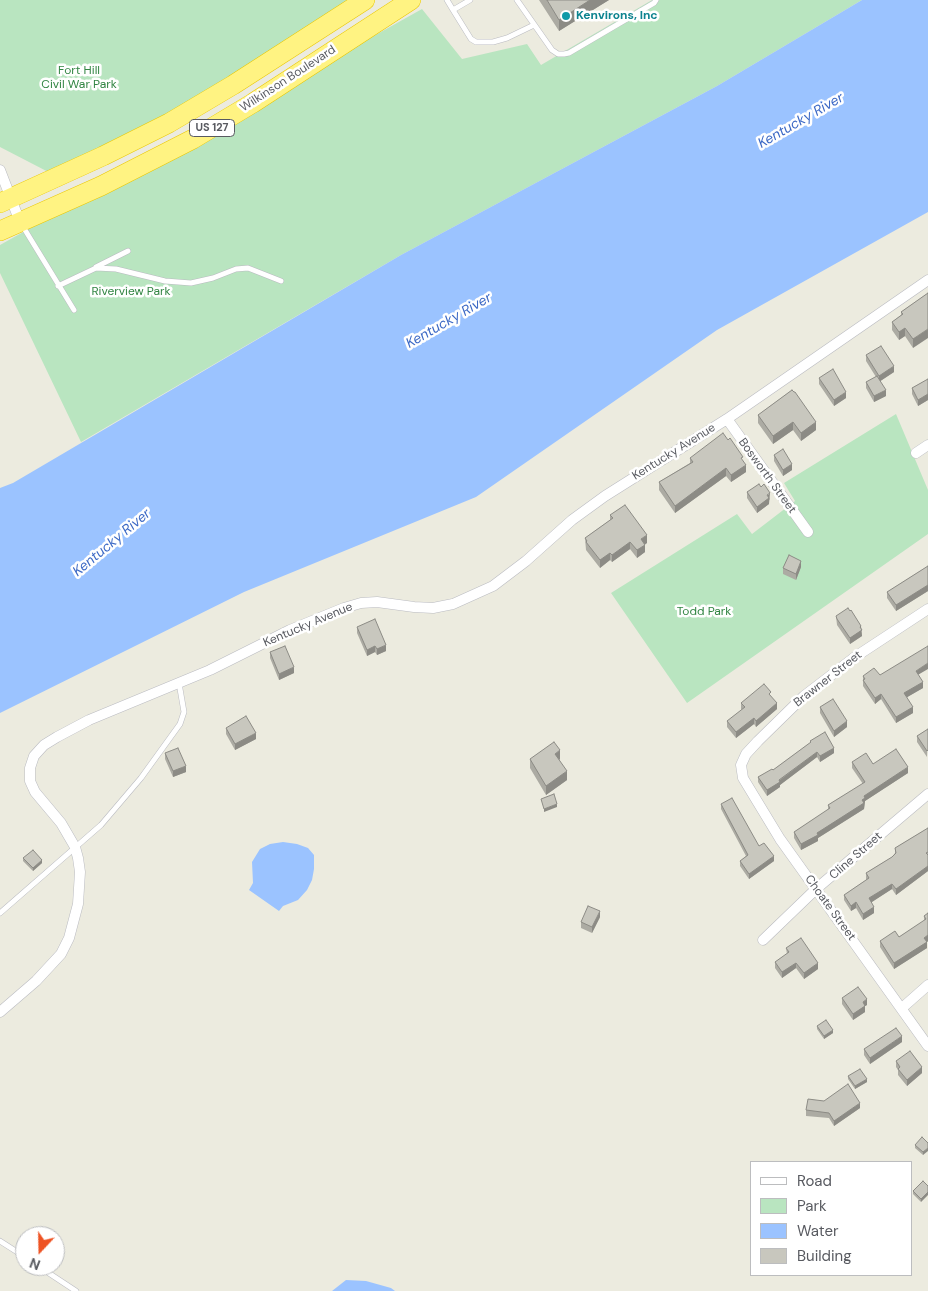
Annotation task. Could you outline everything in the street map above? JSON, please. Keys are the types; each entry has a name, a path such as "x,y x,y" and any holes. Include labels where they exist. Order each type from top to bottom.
{"highway":[{"name":"Wilkinson Boulevard","path":"6,200 103,156 169,123 233,85 365,0"},
{"name":"Wilkinson Boulevard","path":"0,231 101,186 193,139 253,103 411,0"}],"street":[{"path":"0,170 6,200 20,222"},
{"name":"Kentucky Avenue","path":"0,1012 49,969 60,954 69,938 80,887 79,865 75,847 61,823 35,792 30,780 30,768 34,756 44,745 72,728 210,670 290,630 344,608 361,603 377,602 433,608 453,604 493,586 526,561 572,520 639,473 727,419 928,280"},
{"name":"Bosworth Street","path":"727,419 808,532"},
{"path":"916,453 928,445"},
{"name":"Brawner Street","path":"741,764 746,754 758,741 804,696 855,657 928,608"},
{"name":"Choate Street","path":"741,764 743,778 780,839 928,1046"},
{"name":"Cline Street","path":"763,940 816,890 928,794"},
{"path":"902,1008 928,985"}],"lane":[{"path":"447,0 476,42 493,42 507,38 534,25"},
{"path":"454,10 470,0"},
{"path":"517,0 552,50 558,54 564,54 594,38 654,3 656,0"},
{"path":"20,222 74,310"},
{"path":"58,286 128,251"},
{"path":"96,268 116,269 165,281 191,282 213,278 236,269 248,268 281,281"},
{"path":"0,913 101,825 141,778 180,724 184,712 179,683"},
{"path":"0,1241 15,1251"},
{"path":"53,1276 76,1291"}],"green space":[{"name":"Fort Hill Civil War Park","path":"0,0 356,0 215,96 58,177 0,147"},
{"name":"Riverview Park","path":"652,0 862,0 717,86 401,255 81,442 0,273 0,245 422,9 462,59 527,44 541,65"},
{"name":"Todd Park","path":"896,414 928,490 928,534 687,703 611,593 737,514 752,534 795,501 784,483"}],"water":[{"name":"Kentucky River","path":"862,0 928,0 928,212 717,330 476,497 244,592 0,713 0,488 13,483 401,255 717,86"},
{"path":"283,842 308,848 314,855 314,869 312,880 307,890 298,900 283,906 279,911 249,890 253,883 252,862 260,849 270,844"},
{"path":"346,1280 366,1281 391,1288 395,1291 332,1291"}],"building":[{"path":"547,0 590,0 559,20"},
{"path":"928,293 928,329 913,339 905,328 899,332 892,322 903,314 901,312"},
{"path":"881,346 894,366 879,376 866,355"},
{"path":"833,369 846,392 834,400 819,378"},
{"path":"877,376 886,390 874,396 866,382"},
{"path":"928,379 928,394 918,400 912,388"},
{"path":"792,390 816,422 801,433 793,422 773,436 758,415"},
{"path":"723,433 728,440 730,438 746,465 731,475 726,468 675,506 659,482 693,462 690,458"},
{"path":"783,449 792,464 783,470 774,455"},
{"path":"759,484 761,487 764,484 770,493 767,495 769,498 757,507 747,492"},
{"path":"625,505 647,535 641,539 645,545 637,550 630,542 612,555 610,553 600,560 585,538 613,518 610,515"},
{"path":"789,555 801,561 796,574 783,568"},
{"path":"928,566 928,585 896,605 887,592"},
{"path":"848,608 862,630 850,638 836,616"},
{"path":"375,619 386,645 377,649 375,646 367,650 357,627"},
{"path":"285,646 294,667 279,674 270,652"},
{"path":"928,646 928,663 916,671 923,682 904,693 913,707 896,717 881,694 875,698 863,680 865,679 863,676 874,668 880,675"},
{"path":"764,684 771,692 769,694 777,703 756,721 754,718 736,732 727,721 745,707 741,703"},
{"path":"833,699 847,721 834,731 820,707"},
{"path":"246,716 256,733 235,744 226,728"},
{"path":"928,729 928,750 927,751 917,736"},
{"path":"825,732 834,748 820,756 817,752 767,790 758,777 773,770 810,741"},
{"path":"554,742 560,750 555,754 567,771 546,786 530,759"},
{"path":"178,748 186,766 173,771 165,753"},
{"path":"896,749 908,767 864,796 865,798 862,800 864,803 817,833 818,835 801,844 794,832 830,808 828,805 865,782 852,762 866,753 873,764"},
{"path":"554,794 557,804 544,809 541,799"},
{"path":"732,798 759,846 764,843 774,856 749,874 740,861 748,855 721,804"},
{"path":"928,828 928,852 926,853 928,855 928,866 896,889 892,884 869,898 874,907 863,914 856,902 851,906 844,895 869,878 866,873 892,857 896,853 895,848"},
{"path":"33,850 42,860 33,868 23,858"},
{"path":"588,906 600,911 592,927 581,922"},
{"path":"928,913 928,935 924,938 927,942 894,963 880,941 895,931 899,937 926,919 924,916"},
{"path":"801,938 818,963 804,973 796,963 782,972 775,962 789,952 786,948"},
{"path":"858,987 867,999 863,1002 865,1006 853,1014 842,998"},
{"path":"826,1020 833,1030 824,1036 817,1026"},
{"path":"896,1028 902,1036 870,1058 864,1049"},
{"path":"910,1051 922,1067 907,1080 898,1069 900,1067 896,1061"},
{"path":"860,1069 867,1079 855,1086 848,1076"},
{"path":"848,1084 860,1103 834,1121 829,1113 806,1110 808,1099 824,1101"},
{"path":"922,1137 928,1143 928,1148 923,1152 915,1145"},
{"path":"923,1181 928,1186 928,1192 921,1199 913,1191"}],"place":[{"name":"Kenvirons, Inc","path":"566,16"}]}
